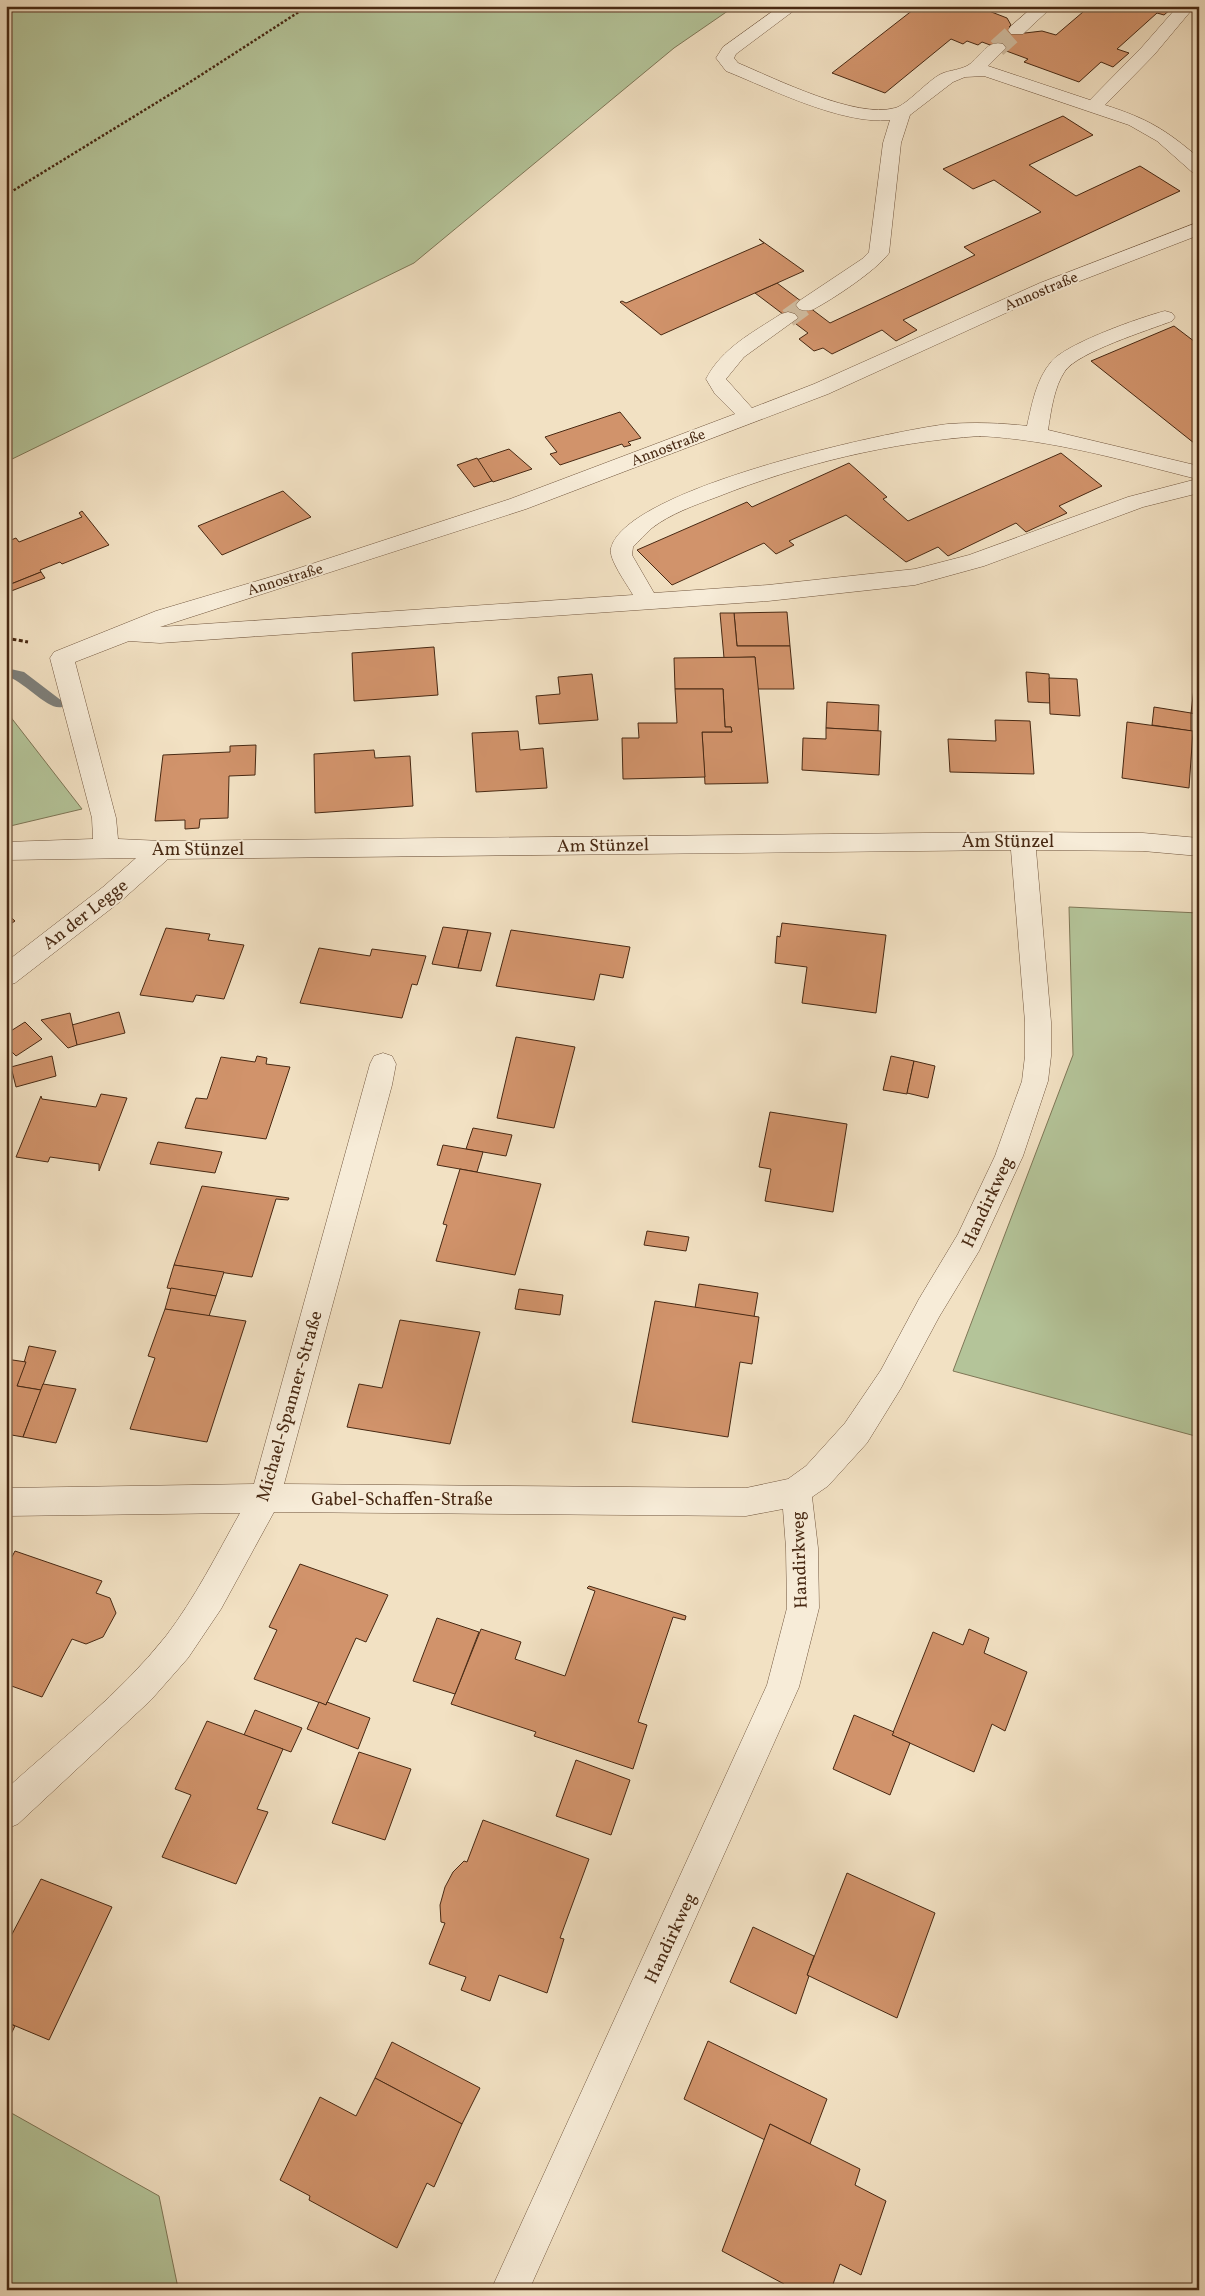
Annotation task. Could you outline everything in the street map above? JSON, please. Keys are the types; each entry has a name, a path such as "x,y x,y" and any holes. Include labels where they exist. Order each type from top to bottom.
{"street":[{"path":"792,6 729,51 724,58 727,63 782,86 851,111 880,116 902,112 942,79 960,72 974,70 999,75 1126,118 1150,129 1177,148 1199,168"},
{"path":"1017,30 1045,6"},
{"path":"1093,107 1148,51 1187,6"},
{"path":"974,70 997,48"},
{"path":"806,305 870,263 879,253 892,143 902,112"},
{"name":"Annostraße","path":"106,848 104,818 62,658 164,616 292,578 518,504 821,389 1091,269 1199,228"},
{"path":"1036,435 1053,376 1065,360 1165,316"},
{"path":"748,417 722,390 716,379 719,370 730,358 788,318"},
{"path":"648,602 620,555 622,544 636,529 689,498 816,457 916,435 957,429 982,428 1036,435 1199,473"},
{"name":"Annostraße","path":"124,634 160,635 648,602 768,593 915,577 976,561 1136,502 1199,486"},
{"name":"Am Stünzel","path":"6,851 106,848 162,850 1023,841 1143,842 1199,846"},
{"name":"Handirkweg","path":"510,2290 783,1687 803,1608 802,1548 796,1491 817,1476 856,1433 891,1379 929,1308 969,1242 1009,1156 1026,1111 1035,1081 1038,1022 1023,841"},
{"name":"An der Legge","path":"6,976 112,894 162,850"},
{"name":"Michael-Spanner-Straße","path":"6,1812 140,1689 177,1647 210,1598 265,1498 379,1085 383,1064"},
{"name":"Gabel-Schaffen-Straße","path":"6,1502 265,1498 606,1499 746,1502 796,1491"}],"path":[{"path":"6,195 308,6"}],"green space":[{"path":"6,6 735,6 674,48 414,263 6,462"},
{"path":"6,711 82,809 6,827"},
{"path":"1069,907 1199,913 1199,1437 953,1371 1073,1055"},
{"path":"6,2110 159,2196 178,2288 181,2290 6,2290"}],"building":[{"path":"918,6 976,6 1007,18 1011,25 1009,27 1025,33 1042,31 1056,35 1090,6 1166,6 1172,8 1164,15 1157,13 1117,49 1129,53 1113,67 1101,62 1079,82 1024,62 1028,59 982,42 978,45 967,41 963,44 951,39 885,93 832,73"},
{"path":"1063,116 1093,135 1029,165 1076,196 1140,166 1180,191 903,320 917,330 896,341 882,330 832,354 823,348 814,351 799,339 808,333 755,293 777,283 830,323 975,255 964,247 1041,212 994,180 973,189 943,169"},
{"path":"759,239 804,271 661,335 620,302 626,303 764,243"},
{"path":"1174,326 1199,345 1199,447 1091,361"},
{"path":"620,412 641,438 628,442 631,445 624,447 622,444 560,465 550,454 557,452 545,437"},
{"path":"509,449 532,469 493,482 476,460"},
{"path":"1061,453 1102,486 1059,506 1067,513 1026,532 1016,523 948,556 938,547 906,562 846,515 789,541 794,545 776,554 764,543 672,585 637,550 747,502 752,507 849,463 887,497 883,499 908,521"},
{"path":"477,458 492,481 474,487 457,465"},
{"path":"283,491 311,517 222,555 198,526"},
{"path":"82,511 109,545 62,564 60,562 6,586 6,542 16,538 19,542 82,517 79,513"},
{"path":"41,572 45,578 6,593 6,586"},
{"path":"787,612 790,646 737,646 734,613"},
{"path":"720,613 734,613 737,646 790,646 794,689 757,689 755,657 724,658"},
{"path":"434,647 438,695 354,701 352,653"},
{"path":"755,657 768,783 705,784 702,732 732,732 731,727 725,727 723,689 675,689 674,658"},
{"path":"1026,672 1049,674 1051,703 1028,702"},
{"path":"592,674 598,720 539,724 536,696 560,694 558,677"},
{"path":"1049,678 1077,679 1080,716 1050,714"},
{"path":"1194,688 1199,688 1199,715 1191,713"},
{"path":"675,689 723,689 725,727 731,727 732,732 702,732 705,777 623,779 622,738 639,738 638,723 677,723"},
{"path":"827,702 879,705 878,731 826,728"},
{"path":"1154,707 1191,713 1191,731 1152,725"},
{"path":"995,720 1030,721 1034,774 950,772 948,739 996,741"},
{"path":"1127,722 1193,731 1189,788 1122,778"},
{"path":"826,728 881,731 879,775 802,770 803,738 826,739"},
{"path":"518,731 520,750 543,748 547,788 476,792 472,733"},
{"path":"256,745 255,775 229,776 228,818 200,819 199,828 185,829 185,820 155,821 163,755 230,752 230,746"},
{"path":"374,750 375,758 410,756 413,806 315,813 314,754"},
{"path":"6,913 15,921 6,927"},
{"path":"782,923 886,935 876,1013 802,1003 807,967 775,963 777,936 780,937"},
{"path":"443,927 468,930 458,968 432,964"},
{"path":"166,928 210,934 208,940 244,945 224,999 196,995 193,1002 140,995"},
{"path":"468,930 491,933 481,971 458,968"},
{"path":"511,930 630,947 623,978 600,974 594,1000 496,986"},
{"path":"319,948 370,956 372,949 426,956 417,985 412,984 402,1018 300,1003"},
{"path":"119,1012 125,1033 77,1045 72,1025"},
{"path":"70,1013 77,1045 68,1048 41,1020"},
{"path":"25,1022 42,1039 16,1056 6,1046 6,1034"},
{"path":"516,1037 575,1047 554,1128 497,1118"},
{"path":"52,1056 56,1076 16,1087 11,1067"},
{"path":"257,1056 267,1058 266,1064 290,1067 266,1139 185,1128 196,1098 207,1099 221,1057 255,1062"},
{"path":"891,1056 914,1061 907,1094 883,1090"},
{"path":"914,1061 935,1066 928,1098 907,1093"},
{"path":"101,1094 127,1098 99,1171 99,1164 50,1157 48,1162 16,1157 41,1096 42,1099 96,1107"},
{"path":"770,1112 847,1124 833,1212 765,1201 771,1169 759,1167"},
{"path":"473,1128 512,1135 506,1156 466,1149"},
{"path":"158,1142 222,1152 215,1173 150,1164"},
{"path":"443,1145 483,1152 477,1172 437,1165"},
{"path":"460,1169 541,1184 515,1275 436,1261 447,1225 443,1224"},
{"path":"202,1186 289,1198 288,1200 276,1199 252,1277 174,1265"},
{"path":"647,1231 689,1237 686,1251 644,1245"},
{"path":"174,1265 224,1272 216,1296 167,1288"},
{"path":"699,1284 758,1293 754,1317 695,1308"},
{"path":"171,1288 216,1296 209,1316 165,1309"},
{"path":"519,1289 563,1295 560,1315 515,1309"},
{"path":"655,1301 759,1317 752,1364 740,1362 728,1437 632,1422"},
{"path":"165,1309 246,1321 207,1442 130,1429 155,1358 148,1356"},
{"path":"400,1320 480,1332 450,1444 347,1427 359,1384 382,1388"},
{"path":"29,1346 56,1351 41,1390 17,1386"},
{"path":"6,1359 26,1362 17,1386 41,1390 23,1437 6,1434"},
{"path":"43,1384 76,1389 56,1443 23,1437"},
{"path":"15,1551 102,1581 96,1593 110,1598 116,1613 103,1637 86,1644 72,1639 42,1697 6,1684 6,1568"},
{"path":"300,1564 388,1595 366,1642 356,1638 326,1705 254,1679 277,1630 269,1627"},
{"path":"589,1586 686,1616 685,1620 673,1617 638,1722 647,1725 633,1769 534,1736 536,1732 451,1704 481,1629 521,1642 515,1659 565,1676 595,1591 587,1588"},
{"path":"437,1618 479,1632 455,1694 413,1681"},
{"path":"969,1629 989,1638 984,1653 1027,1672 1005,1731 992,1724 974,1772 892,1735 933,1632 963,1645"},
{"path":"319,1702 326,1705 327,1702 370,1718 358,1749 307,1729"},
{"path":"255,1710 302,1728 291,1752 244,1735"},
{"path":"854,1715 894,1732 892,1735 910,1743 890,1795 833,1769"},
{"path":"207,1721 283,1749 257,1809 268,1812 236,1884 162,1857 191,1795 175,1789"},
{"path":"359,1752 411,1769 385,1840 332,1823"},
{"path":"576,1760 630,1780 611,1835 556,1816"},
{"path":"483,1820 589,1859 560,1938 564,1939 547,1993 499,1975 490,2001 461,1990 466,1977 429,1964 445,1923 441,1922 440,1905 445,1887 453,1872 464,1861 467,1862"},
{"path":"847,1873 935,1913 897,2018 807,1975"},
{"path":"41,1879 112,1907 49,2040 6,2022 6,1937 7,1935 11,1936"},
{"path":"753,1927 814,1956 796,2014 730,1982"},
{"path":"6,2022 15,2026 6,2044"},
{"path":"708,2041 827,2099 810,2144 770,2124 765,2140 684,2099"},
{"path":"392,2042 480,2088 462,2124 375,2078"},
{"path":"375,2078 462,2124 434,2187 427,2183 397,2248 309,2200 310,2196 280,2180 320,2097 356,2116"},
{"path":"770,2124 860,2169 855,2185 886,2201 861,2275 840,2264 831,2290 782,2290 784,2284 722,2251"}],"waterway":[{"path":"6,672 20,675 57,704"}],"tunnel":[{"path":"997,48 1017,30"},
{"path":"788,318 806,305"}]}
